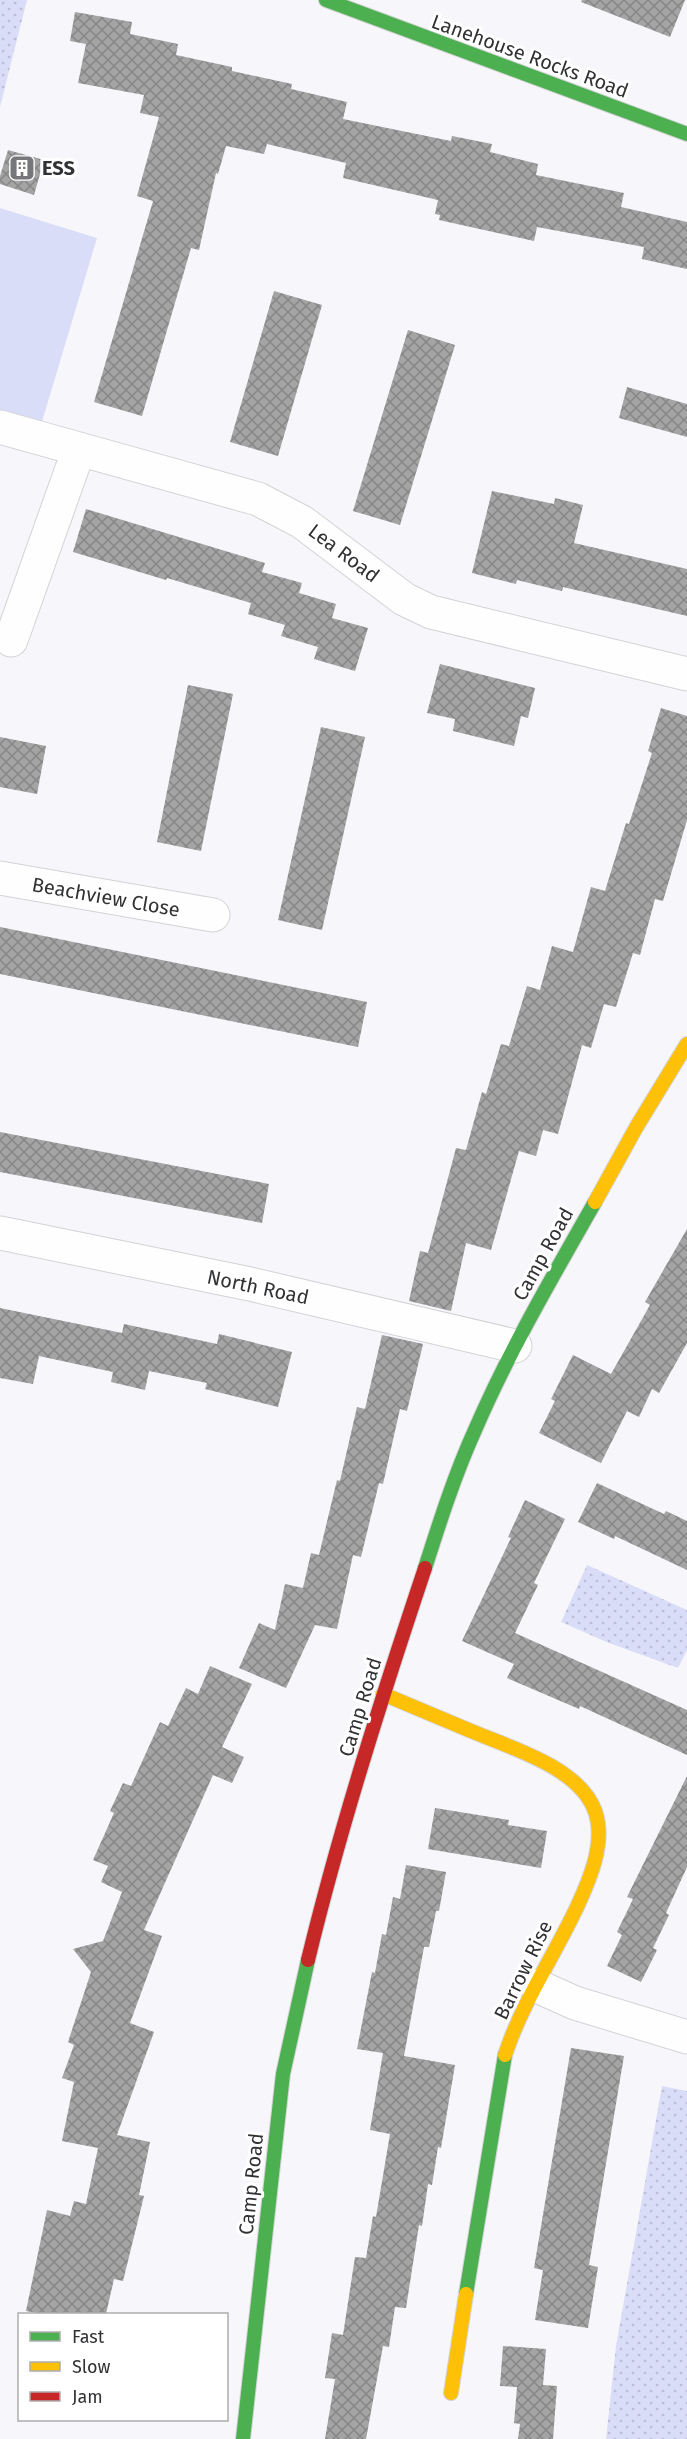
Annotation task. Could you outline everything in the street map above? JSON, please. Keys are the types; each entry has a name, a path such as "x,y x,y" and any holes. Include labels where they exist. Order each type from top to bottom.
{"street":[{"name":"Lanehouse Rocks Road","path":"326,0 417,36 569,88 687,134"},
{"name":"Lea Road","path":"0,427 258,499 281,509 309,527 404,599 431,612 687,674"},
{"path":"10,640 79,449"},
{"name":"Beachview Close","path":"0,878 213,915"},
{"name":"Camp Road","path":"243,2439 284,2074 306,1967 327,1882 383,1694 447,1500 475,1429 515,1346 637,1126 687,1044"},
{"name":"North Road","path":"0,1233 250,1284 515,1346"},
{"name":"Barrow Rise","path":"383,1694 544,1762 579,1787 591,1803 597,1818 598,1835 589,1876 509,2044 497,2088 451,2393"},
{"path":"537,1986 574,2003 683,2026"}],"shaded area":[{"path":"0,0 27,0 0,107"},
{"path":"0,208 97,238 41,425 0,410"},
{"path":"587,1565 687,1610 687,1650 678,1668 609,1643 561,1622"},
{"path":"662,2086 687,2091 687,2439 606,2439 616,2346"}],"building":[{"path":"582,0 685,0 670,37 581,2"},
{"path":"75,12 132,22 130,34 178,44 176,55 232,67 232,71 292,84 291,89 347,102 343,119 451,141 452,136 492,144 490,152 538,164 536,175 624,193 621,207 687,222 687,269 642,259 644,247 537,227 534,241 439,220 440,215 435,214 438,200 343,178 346,163 267,144 264,154 226,146 218,174 216,173 199,250 191,248 142,416 94,402 153,201 137,196 159,117 140,113 144,95 78,83 86,44 70,41"},
{"name":"ESS","path":"8,150 44,160 34,195 0,184 0,176"},
{"path":"274,291 322,305 278,456 230,442"},
{"path":"408,330 455,345 400,525 353,511"},
{"path":"627,387 687,404 687,437 619,418"},
{"path":"492,491 554,504 555,498 583,505 574,543 687,569 687,616 563,587 562,591 517,580 516,584 472,573"},
{"path":"86,509 265,563 262,572 302,583 299,593 336,604 332,618 368,628 355,671 314,659 318,647 281,636 285,625 248,614 251,603 73,552"},
{"path":"440,664 535,688 528,718 521,716 514,746 453,731 455,719 427,713"},
{"path":"188,685 233,694 201,851 157,842"},
{"path":"661,708 687,716 687,820 663,901 655,899 640,955 633,953 616,1007 604,1004 591,1048 582,1045 558,1134 543,1130 536,1156 519,1151 491,1250 466,1243 451,1311 409,1301 420,1251 428,1253 456,1148 466,1150 482,1092 486,1094 501,1044 509,1046 527,986 540,990 552,946 573,952 591,887 605,891 626,823 629,824 652,753 648,751"},
{"path":"321,727 365,737 322,930 278,920"},
{"path":"0,737 46,746 37,794 0,787"},
{"path":"0,927 367,1002 358,1047 0,974"},
{"path":"0,1132 269,1184 262,1223 0,1172"},
{"path":"687,1229 687,1343 659,1393 652,1389 639,1417 627,1411 601,1463 539,1433 555,1401 551,1399 573,1355 611,1374 650,1305 645,1302"},
{"path":"0,1308 122,1333 124,1324 217,1344 219,1334 292,1352 278,1407 205,1389 207,1383 149,1371 145,1390 111,1382 113,1372 39,1356 33,1384 0,1378"},
{"path":"382,1335 423,1344 407,1411 400,1409 383,1484 379,1483 361,1557 353,1555 337,1629 315,1625 286,1688 239,1668 259,1623 275,1630 285,1584 303,1588 311,1553 319,1555 337,1480 340,1481 357,1407 365,1409"},
{"path":"597,1483 664,1514 666,1511 687,1521 687,1570 615,1536 614,1539 578,1522"},
{"path":"525,1500 565,1519 534,1583 538,1585 515,1633 687,1710 687,1755 580,1706 579,1709 507,1678 514,1664 462,1641 511,1538 508,1537"},
{"path":"210,1666 252,1684 222,1747 244,1757 232,1783 213,1775 144,1930 162,1936 130,2023 154,2032 117,2135 150,2142 139,2195 144,2196 123,2281 114,2279 106,2313 26,2311 47,2210 70,2216 74,2201 86,2204 98,2148 62,2141 74,2082 62,2078 74,2045 68,2042 91,1972 73,1949 103,1941 122,1892 101,1882 108,1866 93,1860 114,1813 110,1811 123,1783 131,1786 160,1722 168,1726 186,1688 198,1694"},
{"path":"687,1776 687,1867 666,1913 669,1915 653,1948 657,1950 641,1982 607,1966 622,1935 617,1932 633,1899 627,1897"},
{"path":"435,1808 509,1820 508,1825 547,1831 541,1868 428,1849"},
{"path":"406,1865 446,1872 429,1947 424,1947 404,2056 455,2065 441,2148 438,2147 432,2185 428,2184 422,2226 419,2225 406,2308 395,2307 389,2347 383,2346 366,2439 325,2439 335,2379 325,2378 332,2333 343,2335 355,2257 366,2258 373,2216 376,2217 390,2134 370,2130 383,2053 357,2049 382,1934 386,1935 393,1897 400,1899"},
{"path":"571,2048 624,2056 589,2265 598,2267 588,2328 535,2320 543,2270 534,2268"},
{"path":"503,2346 546,2349 543,2385 557,2386 553,2439 518,2439 520,2424 514,2423 517,2387 500,2386"}],"traffic: fast":[{"path":"326,0 687,134"},
{"path":"425,1568 454,1481 488,1401 532,1314 595,1202"},
{"path":"243,2439 283,2074 308,1960"},
{"path":"466,2294 505,2055"}],"traffic: slow":[{"path":"595,1202 637,1126 687,1044"},
{"path":"383,1694 542,1761 574,1782 587,1796 595,1811 599,1835 591,1872 568,1925 520,2017 505,2055"},
{"path":"451,2393 466,2294"}],"traffic: jam":[{"path":"308,1960 362,1763 425,1568"}],"place":[{"name":"ESS","path":"22,168"}]}
